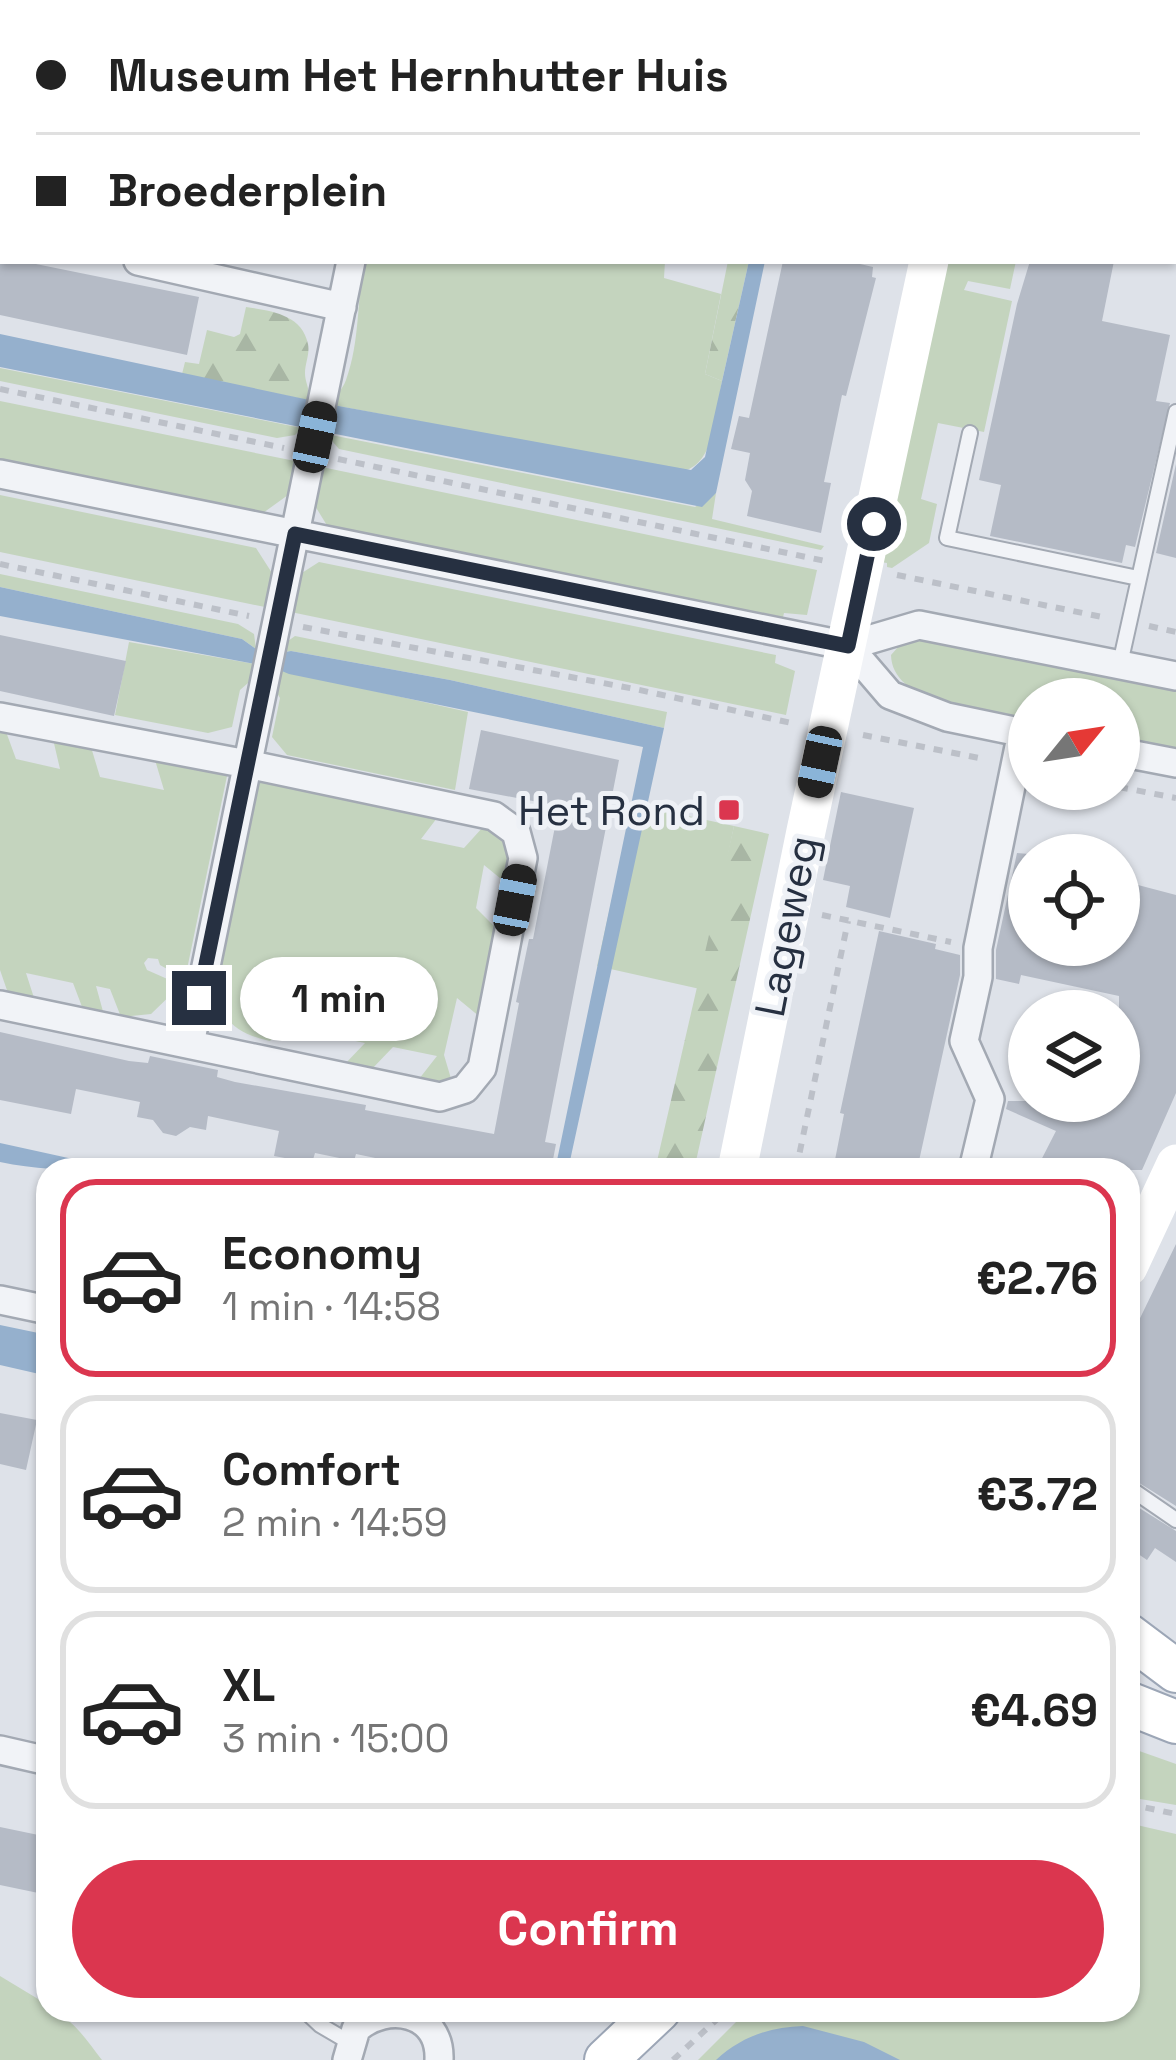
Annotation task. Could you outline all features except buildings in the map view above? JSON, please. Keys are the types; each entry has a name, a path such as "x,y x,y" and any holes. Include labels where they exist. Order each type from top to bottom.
{"main road":[{"name":"Lageweg","path":"739,1158 790,908 812,726 848,646 849,566 928,264"},
{"path":"1140,1242 1176,1164"},
{"path":"1140,1644 1176,1671"},
{"path":"1140,1708 1176,1722"},
{"path":"1140,1737 1176,1747"},
{"path":"606,2060 646,2022"}],"street":[{"path":"151,264 342,307"},
{"path":"190,1044 350,264"},
{"path":"0,474 848,646 919,626 1176,676"},
{"path":"848,646 890,695 947,717 1008,730"},
{"path":"0,717 494,816 516,832 523,858 482,1067 465,1089 440,1097 0,1005"},
{"path":"1140,756 1176,764"},
{"path":"976,1158 990,1099 964,1041 1008,800"},
{"path":"0,1300 36,1308"},
{"path":"0,1750 36,1758"},
{"path":"421,2022 434,2036 439,2060"}],"lane":[{"path":"1120,664 1176,412"},
{"path":"970,434 947,538 1138,578"},
{"path":"1140,1495 1176,1520"},
{"path":"317,2022 352,2035"}],"path":[{"path":"0,389 313,445 849,566 1129,622"},
{"path":"0,564 273,632 634,689 1008,764"},
{"path":"1140,791 1176,798"},
{"path":"790,908 978,948"},
{"path":"799,1158 848,921"},
{"path":"1140,1806 1176,1814"},
{"path":"673,2060 714,2022"}],"green space":[{"path":"364,264 665,264 664,278 721,294 705,374 722,381 713,434 702,458 683,471 333,405 354,351"},
{"path":"727,264 748,264 722,381 705,374"},
{"path":"943,264 1015,264 1010,289 968,281 964,290 1012,301 984,432 938,423 921,499 937,504 929,543 892,568 881,562"},
{"path":"246,307 284,316 305,334 307,400 182,374 185,362 199,364 207,330 234,337 240,334"},
{"path":"0,368 302,428 295,435 277,438 0,381"},
{"path":"0,401 295,461 288,495 263,513 0,459"},
{"path":"326,434 695,507 716,493 712,519 824,546 821,550 339,449"},
{"path":"317,466 817,570 807,615 784,613 782,622 328,527 312,501"},
{"path":"0,495 256,548 272,573 265,607 0,552"},
{"path":"319,562 776,655 775,663 795,671 786,715 286,611 294,578"},
{"path":"0,574 238,624 254,634 256,649 242,639 0,587"},
{"path":"295,636 667,712 664,728 450,680 291,651 280,653 281,646"},
{"path":"919,638 1121,678 1008,678 1008,716 945,704 907,686 891,655"},
{"path":"129,642 255,664 240,690 232,727 208,733 115,715"},
{"path":"277,669 468,712 455,790 287,755 272,737 280,698 274,688"},
{"path":"1140,682 1176,689 1176,750 1140,743"},
{"path":"0,729 5,729 16,759 60,769 53,739 91,747 100,777 164,790 155,760 227,776 185,979 160,965 158,959 148,958 144,963 147,970 181,985 151,1014 121,1017 110,989 96,986 104,1015 84,1012 73,983 26,973 35,1001 9,996 0,970"},
{"path":"258,784 437,818 421,839 464,848 483,827 505,842 506,883 484,865 476,908 497,929 481,992 480,1017 457,998 444,1055 452,1082 419,1079 437,1056 393,1047 371,1070 344,1065 365,1043 284,1026 270,1041 239,1029 225,1015 218,982"},
{"path":"633,804 734,826 700,989 597,966"},
{"path":"734,826 769,834 697,1158 658,1158"},
{"path":"1140,1751 1176,1764 1176,1805 1140,1799"},
{"path":"1140,1826 1176,1834 1176,2060 698,2060 736,2022 1140,2022"},
{"path":"0,1976 36,1998 36,2022 70,2022 102,2060 0,2060"}],"water":[{"path":"748,264 764,264 716,493 702,507 0,367 0,334 333,405 691,470 705,457"},
{"path":"0,587 242,639 256,649 255,664 0,616"},
{"path":"291,651 450,680 664,728 571,1158 557,1158 643,747 289,674 277,669 280,653"},
{"path":"0,1143 68,1158 36,1158 36,1167 0,1162"},
{"path":"0,1325 36,1332 36,1373 0,1365"},
{"path":"803,2026 864,2042 900,2060 716,2060 756,2035"}],"place":[{"name":"Het Rond","path":"729,810"}],"route":[{"path":"199,998 295,534 848,646 874,524"}]}
